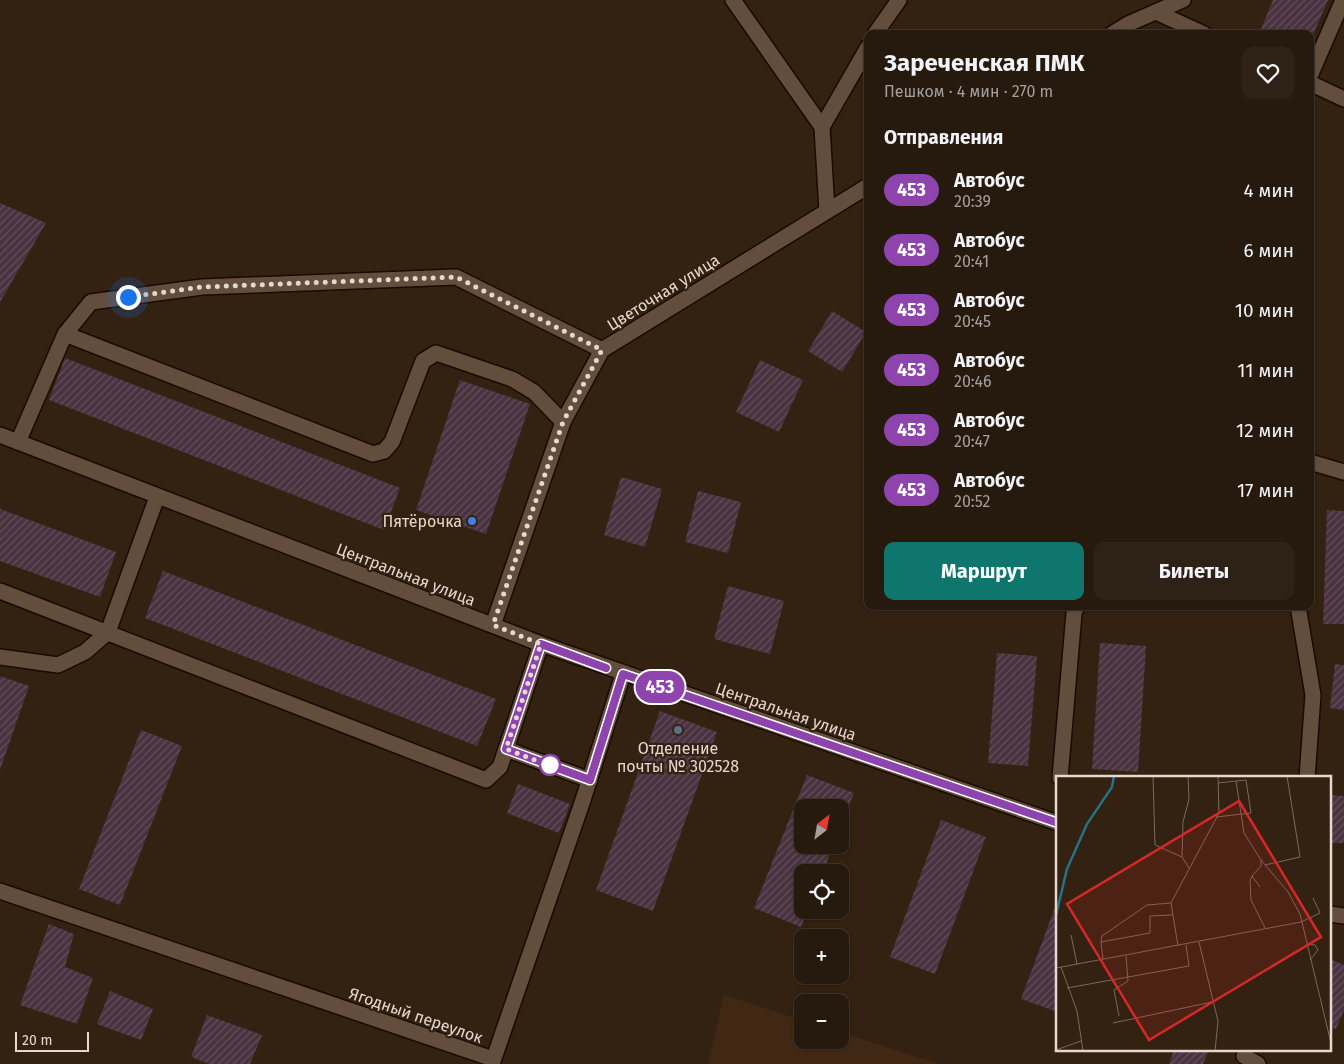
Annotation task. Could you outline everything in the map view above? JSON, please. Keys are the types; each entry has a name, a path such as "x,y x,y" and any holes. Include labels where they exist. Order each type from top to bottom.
{"street":[{"path":"733,0 822,127 827,211"},
{"path":"878,30 899,0"},
{"path":"1120,30 1183,0"},
{"path":"1314,67 1343,0"},
{"path":"1156,12 1195,30"},
{"path":"822,127 864,54"},
{"path":"1314,85 1344,99"},
{"name":"Цветочная улица","path":"493,625 563,422 602,350 864,188"},
{"path":"18,442 65,334 91,302 202,287 456,277 602,350"},
{"path":"65,334 373,454 384,451 392,442 423,361 436,353 512,379 534,392 563,422"},
{"name":"Центральная улица","path":"0,435 623,674 1056,819"},
{"path":"1314,463 1344,472"},
{"path":"0,658 58,666 85,652 108,632 158,497"},
{"path":"0,591 486,780 500,767 541,644"},
{"path":"1060,776 1075,610"},
{"path":"1299,610 1313,695 1307,776"},
{"name":"Ягодный переулок","path":"0,891 492,1062 590,780 623,674"},
{"path":"506,749 590,780"},
{"path":"1244,1057 1258,1064"}],"shaded area":[{"path":"724,995 794,1017 794,1049 849,1049 849,1035 939,1064 708,1064"}],"building":[{"path":"1273,0 1328,0 1314,33 1314,30 1261,30"},
{"path":"0,203 46,223 0,302"},
{"path":"832,311 864,331 864,335 842,372 808,351"},
{"path":"65,358 400,488 384,530 49,400"},
{"path":"760,360 803,380 779,432 736,412"},
{"path":"460,380 530,404 486,534 416,510"},
{"path":"621,477 662,489 645,547 604,535"},
{"path":"698,491 741,502 728,553 685,542"},
{"path":"0,509 116,552 100,597 0,561"},
{"path":"1327,510 1344,511 1344,624 1323,624"},
{"path":"163,571 496,699 477,746 145,618"},
{"path":"728,586 784,601 770,654 714,639"},
{"path":"1100,643 1146,646 1138,772 1092,769"},
{"path":"997,653 1037,656 1028,766 988,763"},
{"path":"1335,664 1344,665 1344,710 1330,708"},
{"path":"0,676 29,686 0,770"},
{"path":"660,711 717,732 653,911 596,890"},
{"path":"141,730 182,746 120,905 79,889"},
{"path":"807,775 854,793 849,806 849,799 797,799"},
{"path":"518,784 570,804 559,833 507,813"},
{"path":"1332,795 1344,796 1344,843 1332,843"},
{"path":"794,808 794,854 830,854 826,864 794,864 794,919 804,919 801,927 754,908"},
{"path":"941,820 986,837 935,974 890,957"},
{"path":"1056,904 1056,1011 1021,999"},
{"path":"49,924 74,934 65,967 93,978 77,1024 20,1005"},
{"path":"1332,960 1344,965 1344,1010 1336,1029 1332,1028"},
{"path":"110,991 153,1009 141,1040 97,1024"},
{"path":"207,1015 262,1035 250,1064 209,1064 191,1057"},
{"path":"1173,1052 1208,1052 1203,1064 1169,1064"}],"bus line":[{"name":"453","path":"606,668 541,644 506,749 590,780 623,674 1056,822"}],"place":[{"name":"Пятёрочка","path":"472,521"},
{"name":"Отделение почты № 302528","path":"678,730"}],"route":[{"path":"128,297 202,287 456,277 602,350 563,422 493,625 541,644 506,749 556,768 550,765"}]}
